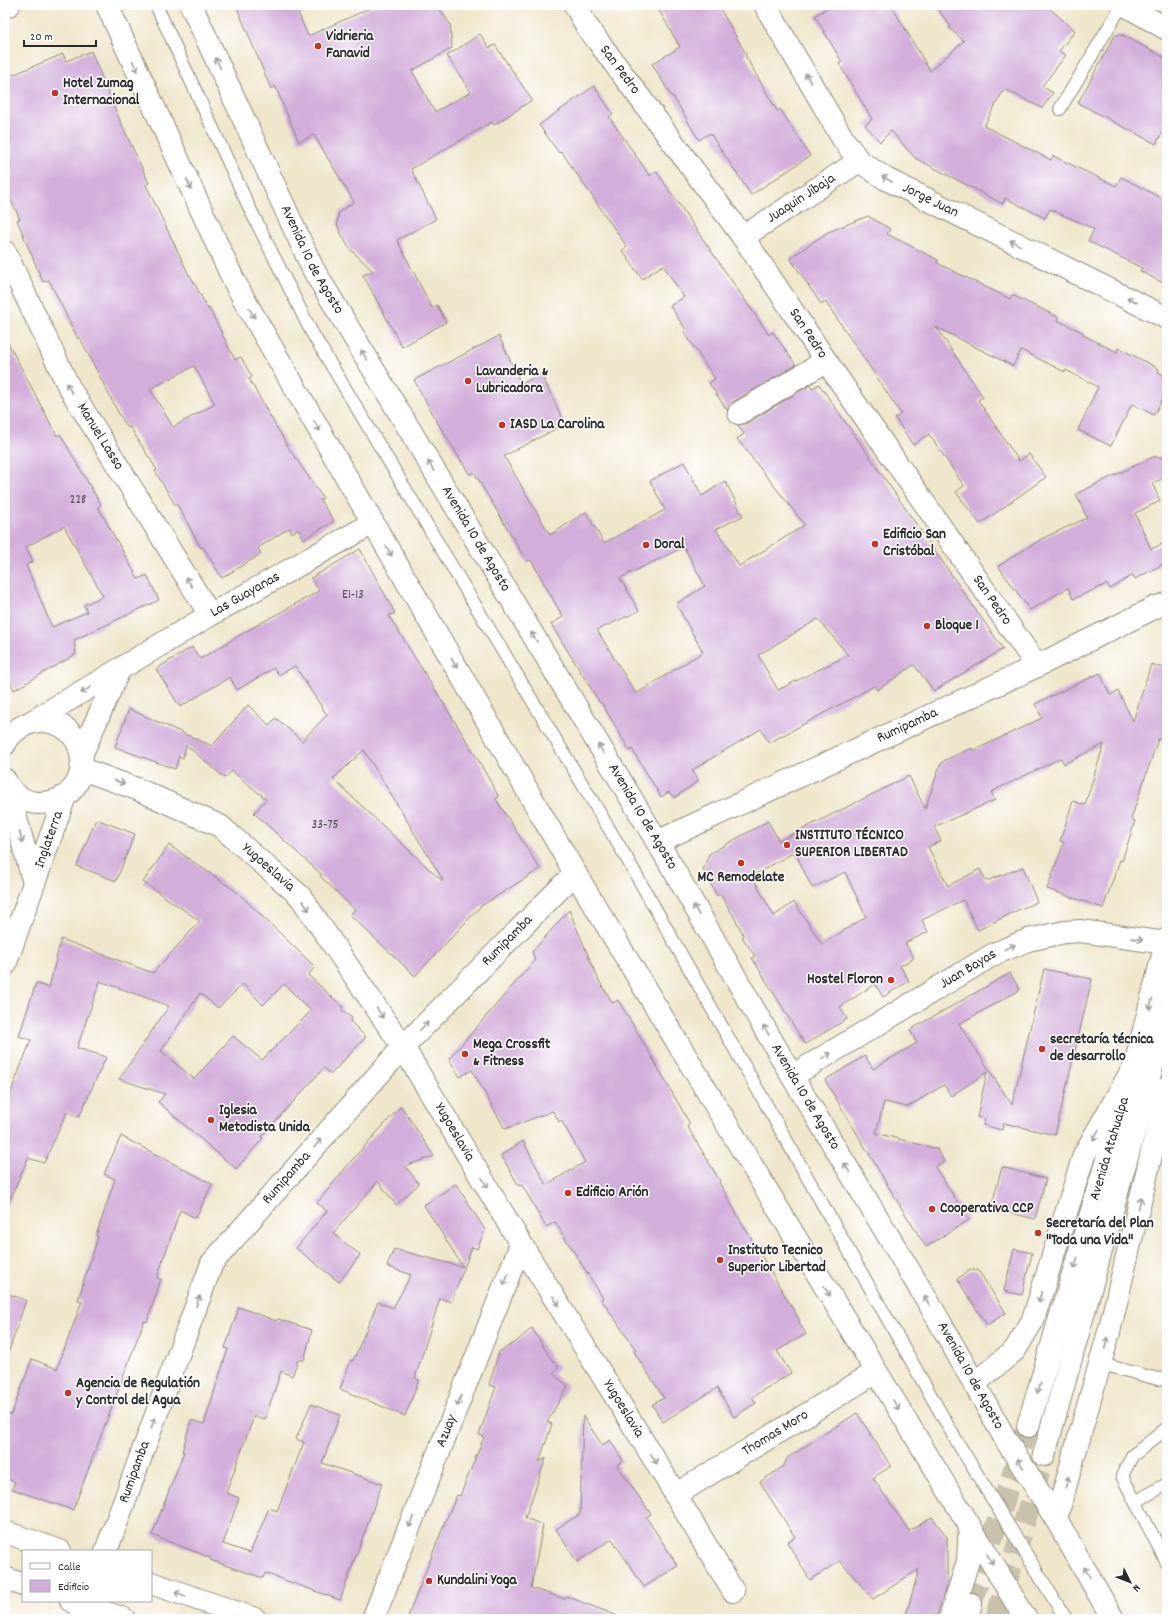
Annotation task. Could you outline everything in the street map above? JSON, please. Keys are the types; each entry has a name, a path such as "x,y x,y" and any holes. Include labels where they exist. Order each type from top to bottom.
{"street":[{"path":"5,7 9,5"},
{"path":"107,5 233,279 575,873 1026,1619"},
{"name":"Avenida 10 de Agosto","path":"191,5 313,270 657,842 792,1076 933,1310 1006,1440 1056,1519 1113,1619"},
{"name":"San Pedro","path":"575,5 586,25 743,237 826,361 1037,666"},
{"name":"Jorge Juan","path":"765,5 843,139 860,161 886,179 1167,318"},
{"path":"1124,5 1167,29"},
{"name":"Juaquin Jibaja","path":"743,237 860,161"},
{"name":"Manuel Lasso","path":"5,252 68,387 210,615"},
{"path":"740,413 826,361"},
{"name":"Las Guayanas","path":"6,740 18,728 33,722 210,615 373,523"},
{"name":"Rumipamba","path":"657,842 1037,666 1163,602"},
{"path":"6,783 19,797 34,803 50,802 65,796 76,784 82,761 119,670"},
{"path":"33,722 49,721 64,727 76,738 82,761"},
{"name":"Yugoeslavia","path":"82,761 137,789 220,826 300,896 403,1047 521,1244 676,1495 733,1591"},
{"name":"Inglaterra","path":"6,783 34,883"},
{"name":"Inglaterra","path":"5,965 65,796"},
{"name":"Rumipamba","path":"106,1550 212,1263 403,1047 575,873"},
{"name":"Juan Bayas","path":"792,1076 994,954 1028,940 1060,933 1080,931 1166,941"},
{"name":"Avenida Atahualpa","path":"1028,1426 1135,1065 1166,941"},
{"name":"Avenida Atahualpa","path":"1044,1455 1167,1013"},
{"path":"974,1384 1015,1350 1033,1320 1084,1155 1135,1065"},
{"path":"1056,1519 1101,1364 1167,1088"},
{"name":"Azuay","path":"373,1619 521,1244"},
{"name":"Thomas Moro","path":"676,1495 876,1372"},
{"path":"950,1619 968,1561 970,1526"},
{"path":"5,1532 57,1550"},
{"path":"5,1578 22,1584"},
{"path":"152,1583 255,1619"},
{"path":"210,1604 236,1619"},
{"path":"78,1608 124,1619"}],"lane":[{"path":"156,5 249,207 312,333 626,857 956,1440 1066,1619"},
{"path":"1060,109 1124,5"},
{"path":"1101,1364 1158,1378 1167,1378"},
{"path":"1167,1428 1132,1456 1125,1467 1122,1476 1135,1502 1164,1547 1167,1563"},
{"path":"1135,1502 1167,1484"}],"building":[{"path":"236,5 295,5 308,36 377,5 437,5 450,24 452,48 412,71 435,112 471,92 447,56 480,34 489,48 495,45 532,100 494,125 492,122 411,169 436,219 397,240 432,308 437,305 446,322 402,347 363,275 373,271 349,248 337,223 339,212 354,202 314,135 299,142 275,86 271,89"},
{"path":"656,5 718,5 777,111 780,109 810,156 751,195 710,133 699,140 652,64 680,47"},
{"path":"832,5 891,5 930,71 964,41 949,28 951,27 935,5 1046,5 1075,31 1059,51 1066,55 1042,86 1053,93 1042,108 1004,89 984,126 1051,160 1053,156 1116,186 1121,177 1167,201 1167,285 1140,271 1142,268 1088,241 1094,229 1050,209 1045,218 1005,198 1003,204 915,158 891,131 880,142 865,125 872,119 839,64 842,62 815,16"},
{"path":"1115,35 1123,35 1167,59 1167,124 1156,144 1078,103"},
{"path":"91,51 120,121 149,183 146,185 189,275 208,309 209,308 235,360 241,357 252,377 249,379 266,409 290,450 323,498 320,500 334,521 304,539 298,529 292,533 289,528 258,548 261,554 222,578 203,547 201,548 177,504 175,505 155,471 157,470 130,427 128,428 119,414 80,338 78,339 49,280 43,282 17,220 20,219 5,188 5,78 63,54 66,61","holes":["194,366 215,404 173,427 150,389"]},
{"path":"594,86 613,114 609,117 650,176 656,171 769,335 773,332 796,365 733,402 727,410 709,383 715,379 684,332 686,330 670,306 684,297 663,265 642,279 622,250 627,247 561,151 559,153 539,125"},
{"path":"868,216 890,229 887,234 938,260 937,263 1010,299 1012,295 1058,317 1057,320 1084,333 1083,335 1117,352 1119,348 1159,369 1158,372 1167,377 1167,390 1154,415 1132,404 1111,446 1078,430 1098,387 1066,370 1065,372 1021,350 1013,366 936,327 983,397 978,400 1019,461 1029,454 1046,477 980,524 956,492 964,486 929,434 913,445 895,418 901,414 825,301 821,304 790,258 828,232"},
{"path":"499,336 521,384 541,374 565,424 504,456 550,535 586,512 604,543 665,510 650,481 684,462 702,496 725,481 743,516 716,529 739,566 805,525 737,439 744,434 738,425 745,424 810,385 812,389 819,384 1003,649 934,691 914,665 877,690 874,686 769,743 761,729 692,770 698,781 674,798 669,792 661,797 632,749 630,751 601,702 600,703 551,624 563,617 531,560 527,562 474,472 470,475 439,425 414,380","holes":["684,547 705,586 676,604 703,652 636,694 597,630 639,611 620,578","818,619 848,655 778,690 758,655"]},
{"path":"5,337 57,436 60,434 101,505 98,507 138,579 147,575 159,600 74,640 76,654 14,690 5,672","holes":["64,526 103,596 84,605 87,612 52,627 26,565 33,562 26,547"]},
{"path":"1153,457 1161,457 1167,470 1167,477 1152,483 1160,501 1135,513 1151,549 1167,542 1167,562 1135,579 1133,575 1110,589 1107,584 1073,599 1068,588 1030,610 998,566 1043,538 1087,518 1076,494"},
{"path":"360,549 395,613 389,616 473,751 499,797 496,799 540,869 481,906 415,976 350,915 355,910 320,876 321,874 254,813 266,799 232,771 225,778 186,745 183,758 179,756 175,769 115,747 129,709 212,746 248,705 269,725 276,718 302,741 327,715 295,666 279,675 274,668 237,690 230,677 180,707 156,669 192,647 200,659 250,629 319,591 311,578","holes":["364,750 443,880 442,881 333,779"]},
{"path":"1151,664 1167,669 1167,742 1158,739 1131,819 1135,821 1122,861 1120,860 1103,908 1047,889 1064,842 1060,841 1073,801 1085,805 1104,744 1064,764 1061,758 991,792 995,800 934,827 941,841 928,847 948,886 980,869 986,881 1023,867 1037,902 978,930 963,900 922,920 928,932 905,943 914,958 900,966 909,981 883,997 875,984 840,1007 847,1019 805,1044 752,958 755,956 742,937 744,936 733,915 720,894 717,896 703,870 709,854 768,821 779,841 909,776 925,809 940,765 945,760 972,748 973,751 1042,718 1035,704 1100,673 1110,695 1118,691 1133,721","holes":["795,852 812,888 845,872 866,917 822,944 794,902 774,916 752,876"]},
{"path":"96,819 135,834 116,881 77,866"},
{"path":"169,845 237,892 315,967 308,975 343,1007 342,1010 352,1018 350,1021 366,1037 331,1074 324,1068 261,1137 263,1138 236,1169 158,1102 165,1094 119,1079 169,1006 100,981 77,1048 106,1057 79,1117 67,1112 44,1163 28,1158 5,1211 5,1107 31,1040 19,1036 36,983 49,988 61,939 153,973 200,921 143,882","holes":["243,984 263,1005 284,984 311,1011 262,1060 233,1036 194,1079 161,1051 200,993 218,1008"]},
{"path":"569,910 599,981 613,1003 618,1000 646,1047 690,1124 687,1126 720,1181 719,1182 739,1218 800,1321 799,1322 806,1334 777,1351 791,1373 752,1397 756,1403 734,1417 717,1388 663,1422 652,1405 664,1398 634,1352 636,1350 601,1299 603,1298 555,1222 546,1227 522,1185 519,1186 501,1155 523,1141 546,1185 585,1162 561,1120 559,1122 553,1111 505,1129 472,1070 460,1077 449,1059 535,960 532,952"},
{"path":"1044,969 1092,979 1055,1135 1004,1123 1002,1130 983,1125 985,1119 977,1117 987,1072 951,1096 944,1085 907,1107 884,1102 876,1133 937,1149 944,1162 935,1167 969,1220 926,1247 825,1080 865,1056 873,1069 917,1043 910,1030 1010,973 1020,990 959,1024 1012,1105"},
{"path":"401,1106 434,1156 405,1166 419,1184 396,1205 378,1181 333,1233 360,1255 339,1282 296,1248 327,1211 317,1203 352,1160"},
{"path":"121,1136 212,1184 196,1218 180,1210 157,1278 161,1279 147,1322 144,1321 73,1510 12,1489 15,1482 5,1478 5,1413 11,1415 32,1359 57,1369 82,1301 78,1300 98,1237 96,1236 115,1179 104,1174"},
{"path":"1002,1167 1046,1179 1035,1219 991,1208"},
{"path":"456,1184 485,1230 477,1249 472,1247 451,1302 440,1298 415,1378 419,1380 405,1416 340,1389 351,1360 353,1361 378,1302 393,1308 411,1275 387,1266 394,1249 463,1267 424,1205"},
{"path":"1014,1249 1032,1253 1022,1295 1004,1291"},
{"path":"970,1270 978,1270 1006,1313 987,1325 957,1279"},
{"path":"5,1293 26,1300 9,1351 5,1350"},
{"path":"239,1307 276,1321 278,1319 312,1330 304,1360 298,1360 292,1376 281,1371 265,1419 254,1416 226,1493 239,1498 223,1544 250,1553 269,1508 277,1511 304,1442 296,1439 311,1404 340,1415 322,1463 382,1484 340,1600 265,1573 263,1578 210,1560 211,1558 152,1535 184,1452 182,1452 191,1420 204,1424 228,1349 225,1348"},
{"path":"532,1328 551,1359 559,1367 553,1374 568,1386 547,1422 552,1424 539,1462 546,1458 525,1518 543,1525 531,1588 565,1599 566,1596 615,1615 620,1619 407,1619 445,1522 457,1495 460,1496 484,1437 479,1435 496,1387 489,1385 499,1352 516,1342"},
{"path":"857,1413 891,1466 873,1478 909,1531 932,1517 947,1537 947,1582 936,1619 905,1619 919,1569 873,1599 840,1561 810,1580 787,1542 795,1537 760,1482 784,1466 787,1458"},
{"path":"583,1416 602,1445 610,1440 623,1461 617,1465 651,1514 646,1517 678,1566 644,1587 612,1539 577,1562 556,1529 580,1514"}],"tunnel":[{"path":"971,1604 1028,1426"},
{"path":"996,1619 1044,1455"}],"place":[{"name":"Vidrieria Fanavid","path":"318,46"},
{"name":"Hotel Zumag Internacional","path":"55,93"},
{"name":"Lavanderia & Lubricadora","path":"468,381"},
{"name":"IASD La Carolina","path":"502,425"},
{"name":"Edificio San Cristóbal","path":"875,544"},
{"name":"Doral","path":"646,545"},
{"name":"Bloque 1","path":"927,626"},
{"name":"INSTITUTO TÉCNICO SUPERIOR LIBERTAD","path":"787,845"},
{"name":"MC Remodelate","path":"741,863"},
{"name":"Hostel Floron","path":"891,980"},
{"name":"secretaría técnica de desarrollo","path":"1042,1049"},
{"name":"Mega Crossfit & Fitness","path":"465,1054"},
{"name":"Iglesia Metodista Unida","path":"211,1120"},
{"name":"Edificio Arión","path":"568,1193"},
{"name":"Cooperativa CCP","path":"932,1209"},
{"name":"Secretaría del Plan \"Toda una Vida\"","path":"1038,1233"},
{"name":"Instituto Tecnico Superior Libertad","path":"720,1260"},
{"name":"Agencia de Regulatión y Control del Agua","path":"68,1393"},
{"name":"Kundalini Yoga","path":"429,1581"}]}
